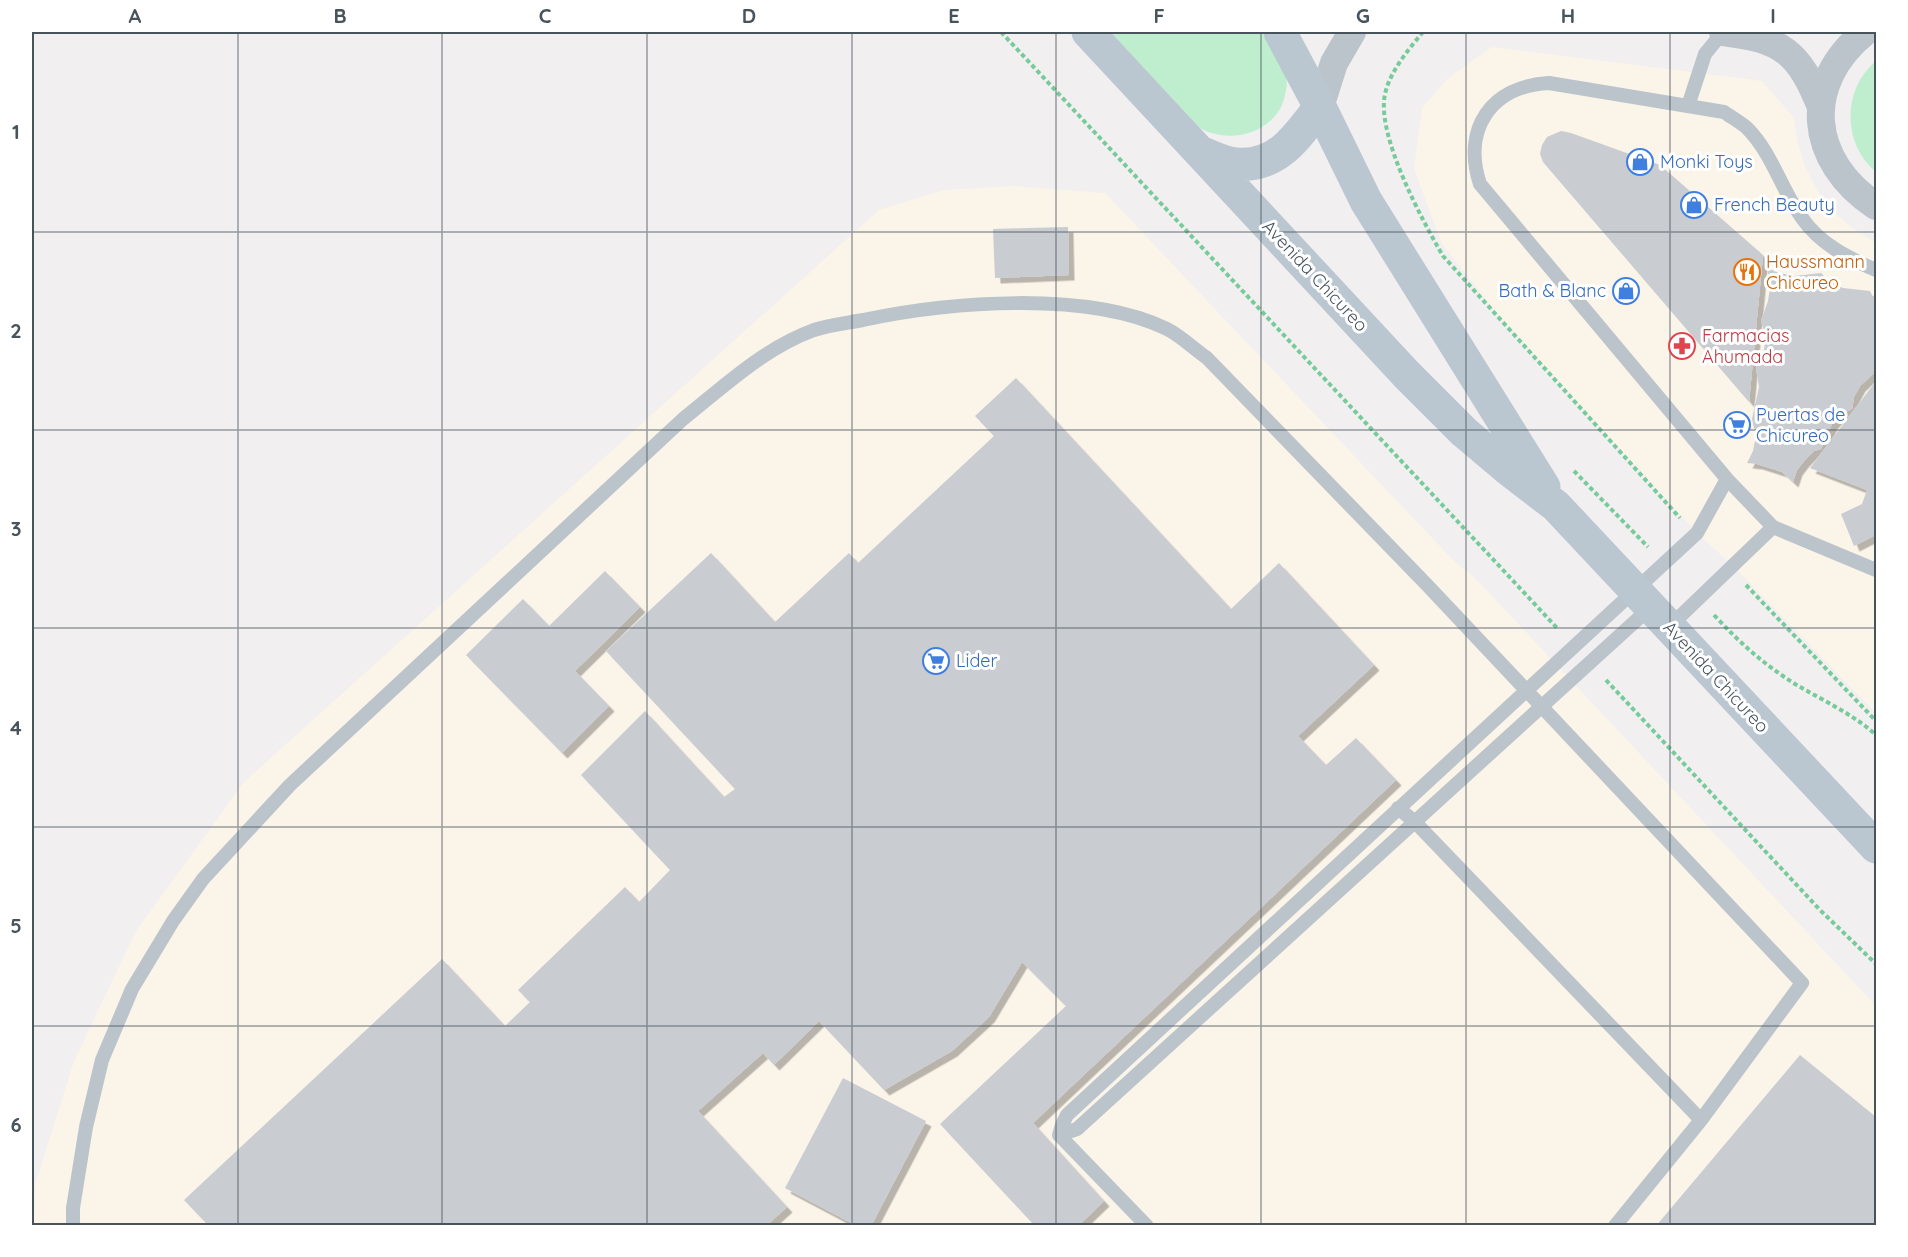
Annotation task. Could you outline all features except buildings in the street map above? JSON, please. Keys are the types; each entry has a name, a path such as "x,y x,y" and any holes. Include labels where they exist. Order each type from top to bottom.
{"main road":[{"name":"Avenida Chicureo","path":"1088,32 1407,375 1464,432 1556,506 1876,847"},
{"name":"Avenida Chicureo","path":"1280,32 1366,201 1556,506"},
{"path":"1198,152 1234,164 1263,162 1284,151 1320,107"}],"street":[{"path":"1320,107 1334,63 1352,32"},
{"path":"1723,32 1745,34 1770,41 1787,51 1803,67 1821,107"},
{"path":"1865,32 1849,45 1835,63 1826,84 1821,107 1824,137 1834,165 1846,182 1876,206"}],"lane":[{"path":"1688,106 1706,54 1723,32"},
{"path":"1876,270 1847,256 1816,234 1802,218 1762,146 1746,127 1724,112 1549,83 1533,84 1519,87 1505,94 1483,116 1476,132 1473,150 1474,167 1480,184 1727,479 1773,527 1876,570"},
{"path":"73,1226 73,1208 86,1127 102,1060 132,989 173,921 203,879 290,785 683,419 773,350 814,330 887,315 967,305 1022,303 1089,308 1129,316 1167,330 1207,358 1526,689 1802,983 1701,1120 1615,1226"},
{"path":"1059,1135 1077,1129 1651,608 1663,563 1695,535 1727,479"},
{"path":"1059,1135 1067,1114 1573,645 1651,608 1698,599 1773,527"},
{"path":"1398,808 1415,822 1701,1120"},
{"path":"1059,1135 1147,1226"}],"path":[{"path":"1001,32 1573,645"},
{"path":"1424,32 1408,49 1395,71 1385,91 1383,107 1397,167 1443,256 1695,535"},
{"path":"1569,465 1663,563"},
{"path":"1731,568 1876,721"},
{"path":"1698,599 1751,653 1793,683 1866,726 1876,735"},
{"path":"1590,662 1819,909 1876,964"}],"shaded area":[{"name":"Puertas de Chicureo","path":"1492,47 1762,81 1794,118 1805,167 1817,190 1832,210 1851,227 1876,243 1876,713 1733,566 1697,533 1500,317 1442,244 1414,169 1422,108 1448,78"},
{"path":"1014,186 1105,193 1453,560 1478,581 1876,1006 1876,1225 34,1226 35,1185 74,1061 136,931 244,782 879,210 944,190"}],"green space":[{"path":"1110,32 1262,32 1286,76 1287,85 1279,111 1261,128 1250,133 1224,135 1200,128"},
{"path":"1876,61 1876,172 1857,147 1850,116 1857,86"}],"place":[{"name":"Monki Toys","path":"1640,162"},
{"name":"French Beauty","path":"1694,205"},
{"name":"Haussmann Chicureo","path":"1747,272"},
{"name":"Bath & Blanc","path":"1626,291"},
{"name":"Farmacias Ahumada","path":"1682,346"},
{"name":"Puertas de Chicureo","path":"1737,425"},
{"name":"Lider","path":"936,661"}]}
